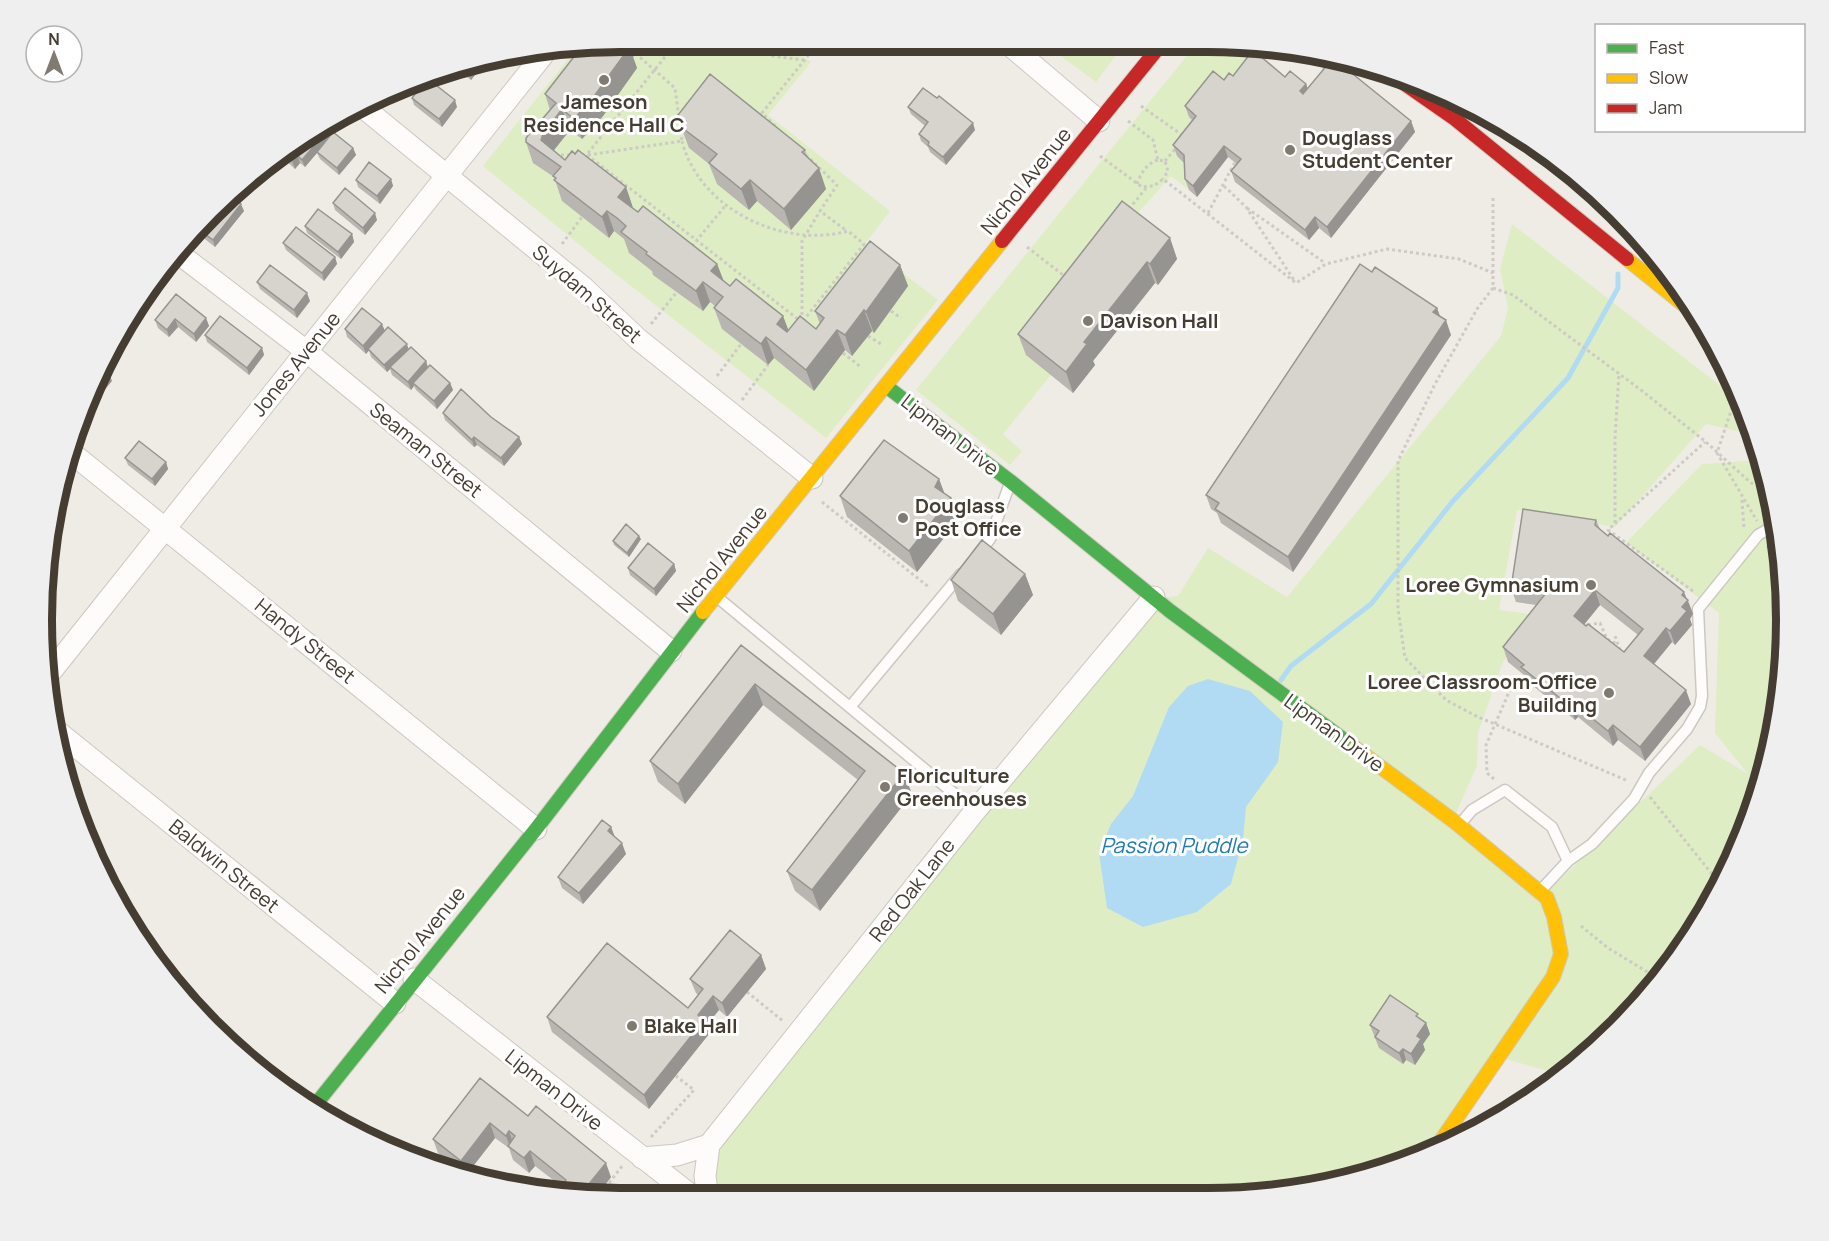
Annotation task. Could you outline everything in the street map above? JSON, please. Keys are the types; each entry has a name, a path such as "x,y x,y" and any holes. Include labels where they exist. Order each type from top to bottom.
{"street":[{"path":"1020,52 1105,114"},
{"name":"Nichol Avenue","path":"318,1101 536,829 671,651 717,597 1155,52"},
{"name":"Jones Avenue","path":"55,667 541,58"},
{"path":"1417,93 1455,119 1676,299"},
{"name":"Suydam Street","path":"368,111 550,260 638,339 732,414 808,483"},
{"name":"Seaman Street","path":"184,258 306,351 671,651"},
{"name":"Lipman Drive","path":"886,386 1010,481 1154,597 1459,825 1547,898 1559,936 1561,954 1553,977 1443,1137"},
{"name":"Handy Street","path":"77,457 536,829"},
{"name":"Red Oak Lane","path":"709,1145 975,811 1154,597"},
{"name":"Baldwin Street","path":"65,737 395,1003"},
{"name":"Lipman Drive","path":"414,980 681,1188"},
{"path":"638,1156 676,1155 709,1145 705,1176 707,1188"}],"lane":[{"path":"850,707 990,540 1010,481"},
{"path":"1539,891 1568,861 1592,844 1634,799 1641,786 1700,707 1698,609 1745,550 1769,529"},
{"path":"717,597 975,811"},
{"path":"1459,825 1472,810 1505,790 1552,827 1568,861"}],"path":[{"path":"587,155 669,52"},
{"path":"764,52 772,56 804,60"},
{"path":"778,129 762,113 811,52"},
{"path":"635,53 675,88 682,141 687,160 714,195 745,218 771,230 832,236 848,231"},
{"path":"576,55 584,61"},
{"path":"1323,70 1326,65"},
{"path":"1123,92 1185,138"},
{"path":"611,105 621,113"},
{"path":"1105,114 1153,140 1158,160"},
{"path":"550,155 587,155 682,141"},
{"path":"1082,142 1137,184 1147,187"},
{"path":"1165,161 1178,146"},
{"path":"802,322 802,241 837,185 803,153"},
{"path":"587,155 802,322"},
{"path":"1137,184 1151,162 1165,161"},
{"path":"1126,212 1147,187 1163,179 1168,171 1165,161"},
{"path":"1208,213 1235,162"},
{"path":"611,182 615,177"},
{"path":"1163,179 1296,283"},
{"path":"1224,186 1246,207 1326,264"},
{"path":"1493,198 1493,288 1477,309 1435,384 1398,461 1400,634 1405,658 1446,700 1495,724 1641,786 1715,878"},
{"path":"687,252 726,205"},
{"path":"1246,207 1296,283"},
{"path":"796,330 864,244 820,211"},
{"path":"550,260 582,217"},
{"path":"1009,233 1070,280"},
{"path":"1296,283 1326,264 1387,249 1460,259 1493,273"},
{"path":"745,290 751,283"},
{"path":"832,285 840,291"},
{"path":"1493,288 1514,295 1575,340 1706,442 1751,483 1760,485"},
{"path":"638,339 676,292"},
{"path":"891,311 901,318"},
{"path":"868,336 881,344"},
{"path":"704,392 741,344"},
{"path":"843,353 862,368"},
{"path":"732,414 768,365"},
{"path":"1615,523 1615,438 1619,373"},
{"path":"1733,403 1717,453 1772,551"},
{"path":"1705,599 1608,530 1706,442"},
{"path":"808,483 941,597"},
{"path":"1742,498 1745,550"},
{"path":"1588,625 1600,622 1607,639 1617,644"},
{"path":"1615,636 1622,654"},
{"path":"1505,790 1487,772 1486,745 1516,676"},
{"path":"1573,920 1608,948 1652,975"},
{"path":"747,992 798,1034"},
{"path":"607,1188 638,1156 694,1090 676,1076"}],"green space":[{"path":"620,52 798,52 811,62 768,115 890,211 865,244 938,300 826,438 613,272 483,166 571,55"},
{"path":"1056,52 1118,52 1096,82"},
{"path":"1190,52 1261,55 1189,117 1200,126 1188,166 1189,190 1171,176 1130,222 1051,375 1003,434 1022,451 1010,465 916,390"},
{"path":"1512,224 1728,392 1744,433 1706,424 1615,527 1517,510 1499,610 1539,615 1503,662 1478,733 1477,766 1456,813 1544,895 1700,745 1748,774 1715,733 1719,613 1626,543 1702,464 1753,461 1766,510 1775,583 1775,658 1772,695 1757,768 1733,838 1718,872 1681,936 1636,995 1583,1048 1552,1072 1506,1059 1444,1137 1391,1158 1319,1178 1283,1184 1208,1188 708,1188 709,1145 1159,598 1178,596 1208,548 1287,597 1501,336 1508,308 1500,269"}],"water":[{"name":"Passion Puddle","path":"1208,679 1250,691 1283,722 1278,762 1246,807 1243,839 1231,884 1197,912 1143,927 1107,908 1099,853 1111,824 1133,796 1169,707 1188,686"}],"building":[{"path":"626,52 595,95 574,119 562,109 541,140 565,160 572,151 575,154 578,150 626,187 618,197 638,212 643,206 717,264 711,271 730,286 736,279 783,316 777,324 787,332 800,316 816,329 824,318 815,311 870,241 900,265 866,312 864,310 845,335 837,330 806,370 766,337 761,344 714,308 723,297 703,282 696,291 646,254 647,252 621,232 626,226 617,218 607,211 602,217 554,180 556,178 553,176 561,167 526,142 526,138 556,103 545,94 576,55"},
{"name":"Douglass Student Center","path":"1250,54 1259,55 1285,77 1290,71 1306,84 1300,91 1303,94 1327,65 1348,70 1411,121 1327,227 1315,217 1305,230 1231,171 1241,159 1224,146 1193,186 1185,179 1184,155 1173,145 1196,116 1185,106 1213,71 1224,80 1229,73 1233,76"},
{"path":"710,74 805,150 802,152 819,168 784,209 750,180 741,189 709,163 717,154 681,127 686,121 678,115"},
{"path":"435,84 455,100 439,119 412,98 418,91"},
{"path":"923,88 937,98 939,96 973,123 943,157 919,134 928,122 908,107"},
{"path":"333,132 353,148 337,168 317,152"},
{"path":"320,139 302,160 297,155 292,161 290,159"},
{"path":"369,162 391,179 377,196 356,180"},
{"path":"345,188 375,213 363,228 333,203"},
{"path":"238,201 241,204 213,240 205,234"},
{"name":"Davison Hall","path":"1122,201 1170,238 1150,264 1147,262 1084,342 1087,344 1066,372 1018,334"},
{"path":"318,209 352,234 338,252 305,226"},
{"path":"296,227 335,257 322,273 283,243"},
{"path":"1360,264 1372,272 1375,267 1437,308 1433,312 1446,320 1288,557 1215,509 1219,503 1206,495"},
{"path":"270,265 307,293 294,310 257,282"},
{"path":"176,294 206,318 194,334 175,319 167,330 155,320"},
{"path":"362,308 382,324 363,346 345,329"},
{"path":"220,316 262,348 247,368 205,335"},
{"path":"388,327 407,344 384,365 368,349"},
{"path":"411,347 426,361 408,382 390,367"},
{"path":"430,365 450,383 434,401 413,383"},
{"path":"461,389 491,417 519,437 501,458 474,437 472,440 443,413"},
{"name":"Douglass Post Office","path":"884,440 939,479 935,487 951,498 909,551 840,496"},
{"path":"139,441 166,462 152,479 125,458"},
{"path":"1523,509 1596,520 1595,525 1608,536 1610,533 1684,592 1682,595 1688,600 1682,607 1687,611 1670,631 1666,628 1644,656 1686,690 1640,747 1613,725 1608,731 1573,703 1570,706 1521,667 1524,665 1503,647 1546,593 1511,588","holes":["1595,590 1643,629 1624,652 1574,616"]},
{"path":"626,524 639,536 627,553 613,541"},
{"path":"982,540 1025,574 993,614 951,580"},
{"path":"648,543 674,564 654,589 628,568"},
{"path":"741,645 904,773 812,890 787,871 865,771 755,684 678,784 650,761"},
{"path":"602,820 611,827 608,831 622,843 579,893 558,877"},
{"name":"Blake Hall","path":"730,930 761,955 722,1003 713,996 698,1015 704,1020 644,1095 547,1017 607,943 688,1008 703,989 690,979"},
{"path":"1390,995 1418,1014 1416,1016 1426,1023 1417,1036 1421,1039 1411,1054 1403,1049 1399,1053 1375,1037 1379,1031 1370,1025"},
{"path":"480,1078 528,1116 536,1106 606,1163 586,1187 561,1185 566,1180 530,1151 524,1158 508,1146 515,1136 509,1131 506,1136 490,1123 461,1161 433,1139"}],"waterway":[{"path":"1281,680 1291,666 1371,604 1453,501 1568,378 1618,288 1618,274"}],"traffic: fast":[{"path":"886,386 1010,481 1170,611 1355,748"},
{"path":"318,1101 536,829 703,612"}],"traffic: slow":[{"path":"703,612 1002,241"},
{"path":"1627,259 1677,299"},
{"path":"1355,748 1455,822 1547,898 1554,917 1561,954 1553,977 1443,1137"}],"traffic: jam":[{"path":"1002,241 1155,52"},
{"path":"1417,93 1455,119 1627,259"}],"place":[{"name":"Jameson Residence Hall C","path":"604,80"},
{"name":"Douglass Student Center","path":"1290,150"},
{"name":"Davison Hall","path":"1088,321"},
{"name":"Douglass Post Office","path":"903,518"},
{"name":"Loree Gymnasium","path":"1591,585"},
{"name":"Loree Classroom-Office Building","path":"1609,693"},
{"name":"Floriculture Greenhouses","path":"885,787"},
{"name":"Blake Hall","path":"632,1026"}]}
